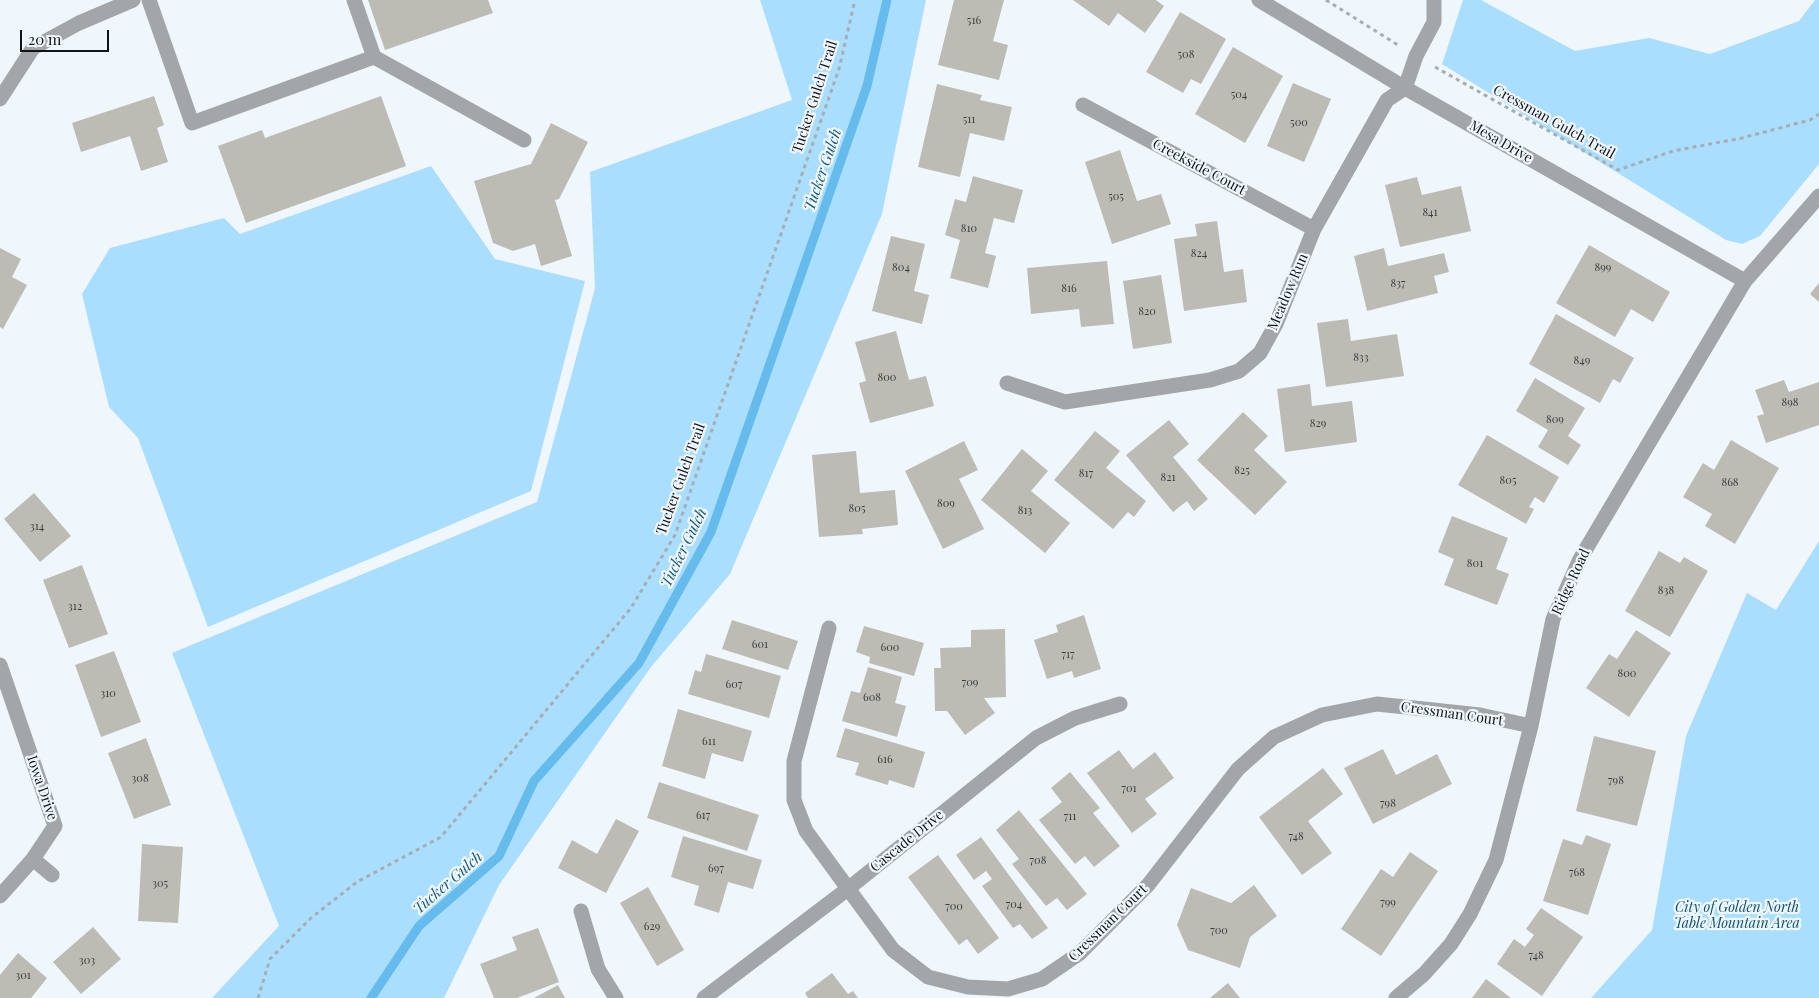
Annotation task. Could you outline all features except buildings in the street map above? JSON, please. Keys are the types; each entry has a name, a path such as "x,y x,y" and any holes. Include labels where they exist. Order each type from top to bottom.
{"street":[{"path":"0,99 33,48 80,23 133,0"},
{"path":"149,0 192,124 374,57"},
{"path":"354,0 374,57 524,140"},
{"name":"Mesa Drive","path":"1259,0 1405,88 1746,281"},
{"path":"1405,88 1416,56 1434,22 1434,0"},
{"name":"Meadow Run","path":"1008,383 1065,402 1210,380 1239,371 1260,353 1272,331 1314,229 1387,100 1405,88"},
{"name":"Creekside Court","path":"1083,105 1314,229"},
{"name":"Ridge Road","path":"1396,998 1424,974 1451,944 1470,914 1496,860 1531,726 1553,620 1580,559 1746,281 1819,196"},
{"name":"Cressman Court","path":"829,628 794,761 794,800 806,831 893,950 928,977 968,987 1008,989 1042,979 1080,954 1148,885 1238,769 1274,737 1322,715 1377,704 1480,715 1531,726"},
{"name":"Iowa Drive","path":"0,665 55,826 33,858 0,896"},
{"name":"Cascade Drive","path":"704,998 848,888 1036,738 1075,718 1120,704"},
{"path":"33,858 52,875"},
{"path":"581,911 598,969 616,998"}],"path":[{"name":"Tucker Gulch Trail","path":"258,998 270,959 311,918 357,882 441,838 631,608 675,535 839,69 855,0"},
{"name":"Cressman Gulch Trail","path":"1326,0 1416,56 1618,170 1673,151 1742,138 1810,120 1819,114"}],"green space":[{"path":"760,0 926,0 882,214 730,574 651,667 499,885 444,998 212,998 279,926 172,653 537,502 595,288 590,172 792,100"},
{"path":"1463,0 1481,0 1575,51 1649,38 1710,54 1799,21 1815,0 1819,0 1819,164 1760,236 1742,244 1726,240 1442,64"},
{"path":"431,166 495,259 585,281 531,491 208,627 138,438 109,407 82,294 110,248 224,218 240,234"},
{"name":"City of Golden North Table Mountain Area","path":"1819,541 1819,998 1591,998 1652,930 1686,736 1747,593 1776,610"}],"waterway":[{"name":"Tucker Gulch","path":"371,998 419,926 499,856 534,781 639,663 711,532 867,86 887,0"}]}
